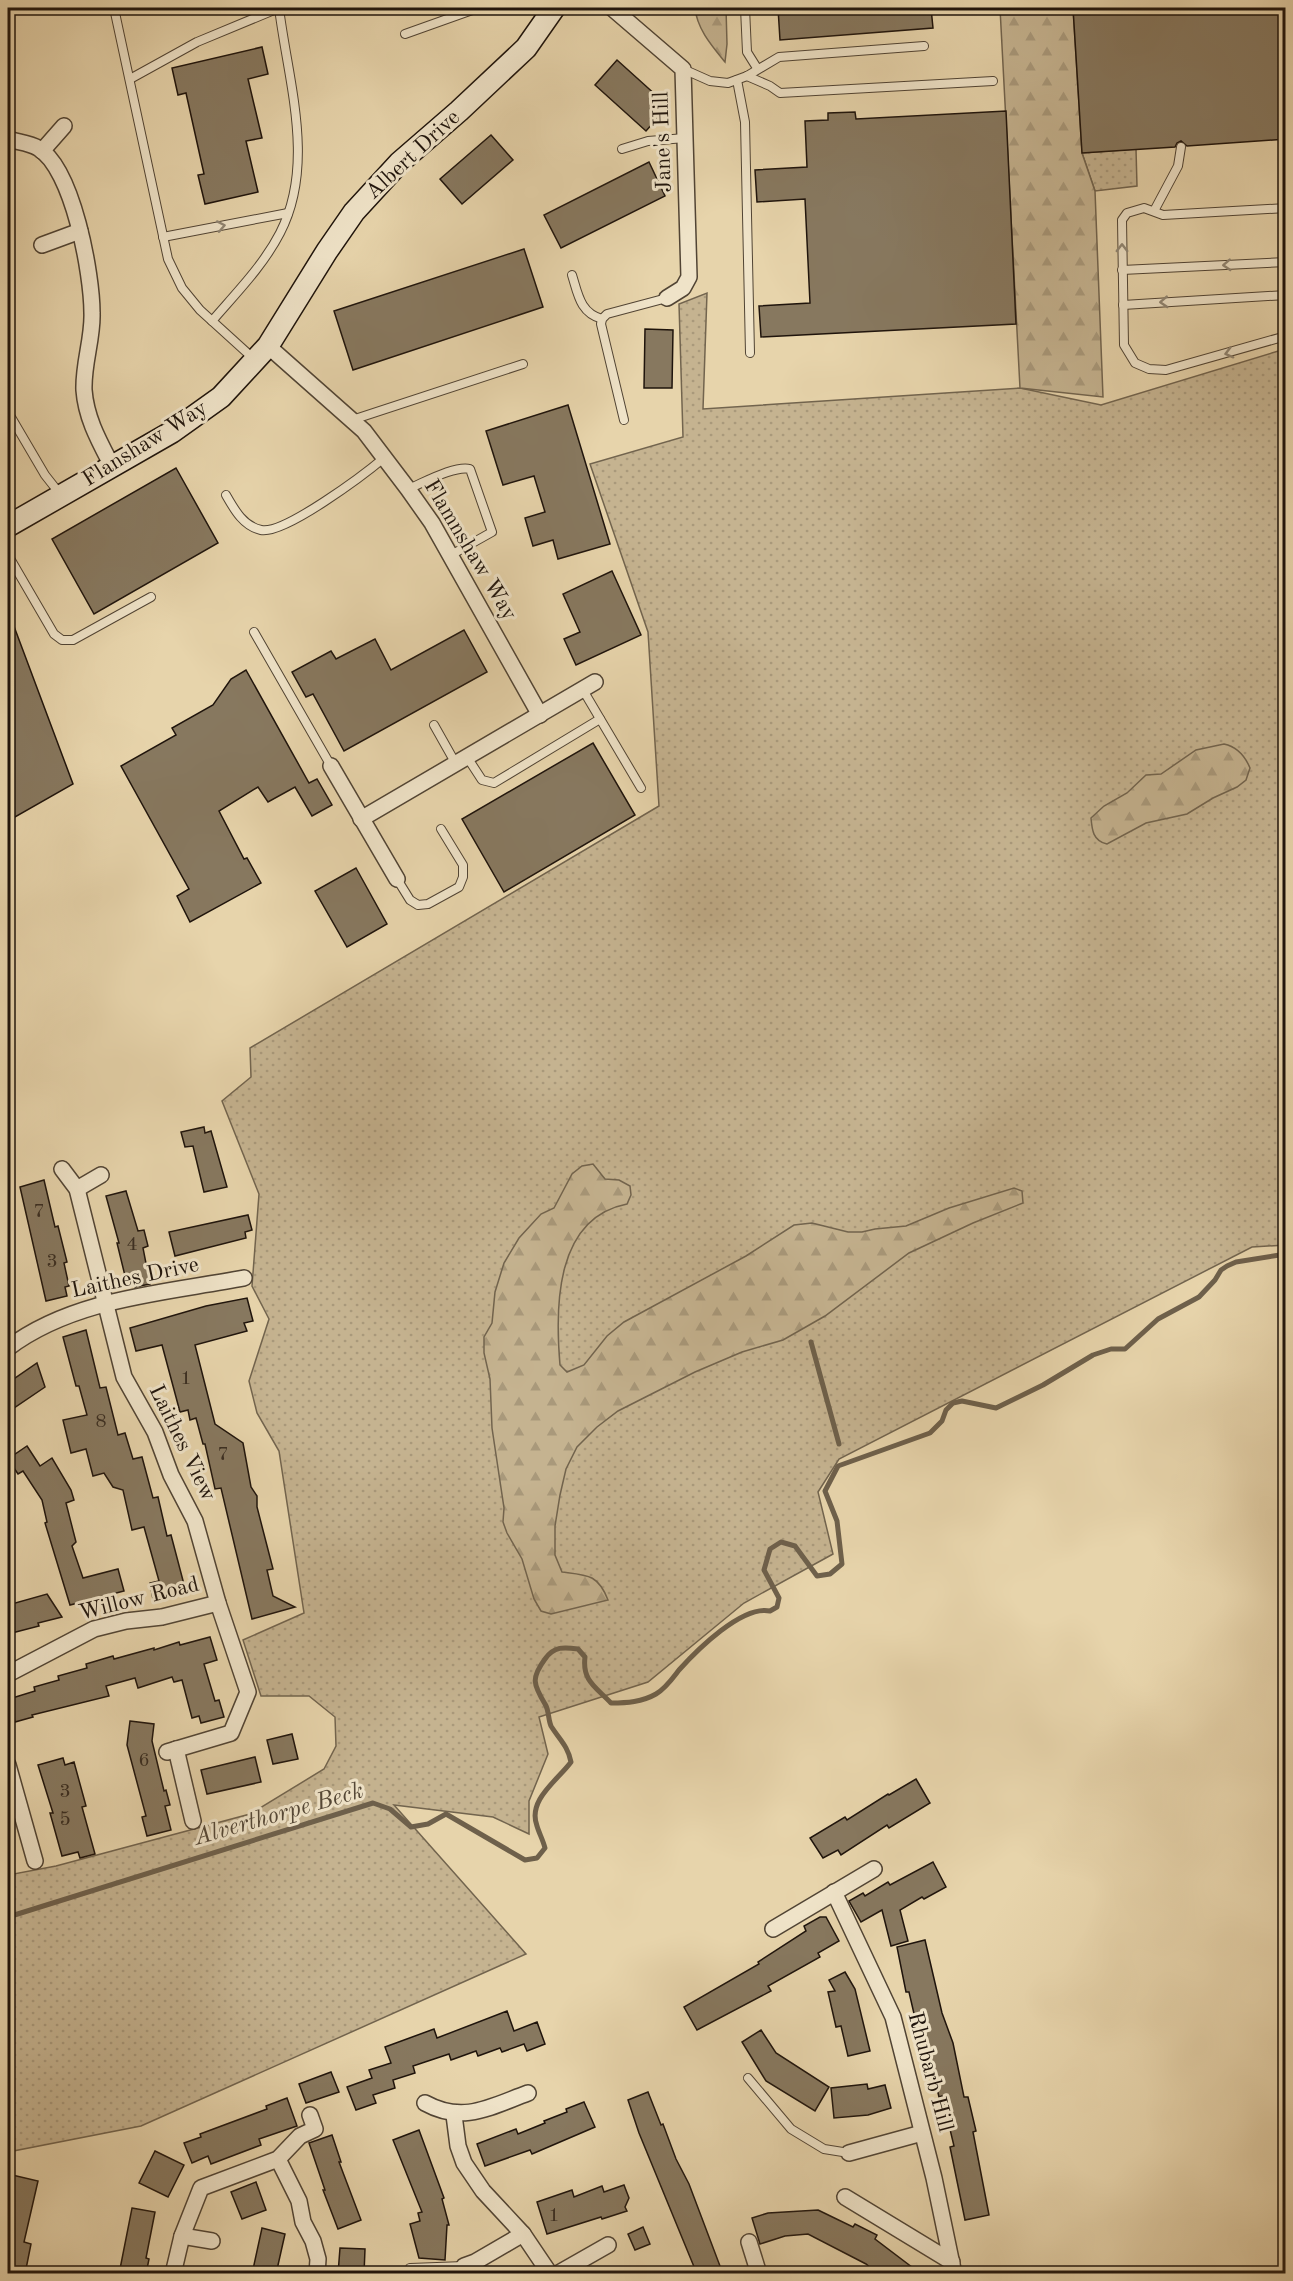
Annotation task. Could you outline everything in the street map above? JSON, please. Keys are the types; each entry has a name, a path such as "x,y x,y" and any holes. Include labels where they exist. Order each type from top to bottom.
{"street":[{"name":"Albert Drive","path":"262,353 327,250 354,212 399,163 526,48 554,8"},
{"name":"Jane's Hill","path":"612,8 683,69 687,138 689,277 683,288 667,298"},
{"path":"42,151 64,126"},
{"path":"8,139 38,148 52,160 73,202 85,252 92,313 84,389 91,425 112,466"},
{"path":"42,245 80,231"},
{"name":"Flamnshaw Way","path":"262,353 364,431 385,458 432,523 540,715"},
{"name":"Flanshaw Way","path":"8,526 172,432 221,397 262,353"},
{"path":"361,819 589,686"},
{"path":"331,766 397,879"},
{"path":"62,1169 77,1189 101,1175"},
{"name":"Laithes View","path":"77,1189 124,1377 155,1432 171,1474 195,1521 218,1603 248,1692 231,1733 172,1750 194,1821"},
{"name":"Laithes Drive","path":"8,1348 23,1336 59,1318 104,1304 244,1278"},
{"name":"Willow Road","path":"8,1674 94,1629 126,1621 162,1617 218,1603"},
{"path":"8,1765 10,1787 35,1861"},
{"path":"773,1929 874,1869"},
{"name":"Rhubarb Hill","path":"834,1892 893,2017 953,2268"},
{"path":"425,2103 437,2110 454,2115 482,2110 528,2094"},
{"path":"172,2274 182,2236 201,2188 278,2159 300,2136 315,2129 310,2115"},
{"path":"454,2115 458,2146 464,2163 483,2191 523,2234 550,2274"},
{"path":"849,2153 922,2133"},
{"path":"278,2159 299,2201 303,2222 313,2241 318,2259 316,2274"},
{"path":"845,2197 953,2268"},
{"path":"464,2266 523,2234"},
{"path":"182,2236 212,2241"},
{"path":"749,2241 759,2274"},
{"path":"557,2274 608,2245"}],"lane":[{"path":"114,8 168,259 182,288 212,321 262,353"},
{"path":"130,79 197,42 279,8 292,89 298,152 294,196 280,233 259,266 212,321"},
{"path":"405,34 478,8"},
{"path":"745,8 747,52 757,68"},
{"path":"683,69 710,81 728,83 747,76 779,57 924,46"},
{"path":"747,76 780,93 993,81"},
{"path":"737,80 745,122 750,353"},
{"path":"622,148 648,141 687,138"},
{"path":"1154,211 1178,166 1181,147"},
{"path":"1286,208 1163,215 1144,208 1128,213 1122,220 1124,345 1135,363 1149,369 1166,370 1286,336"},
{"path":"163,237 288,213"},
{"path":"1122,270 1286,262"},
{"path":"572,275 584,310 602,319"},
{"path":"1123,305 1286,295"},
{"path":"624,420 601,324 602,319 607,314 667,298"},
{"path":"351,420 523,364"},
{"path":"8,412 45,475 62,495"},
{"path":"226,495 243,520 254,528 264,531 279,528 358,480 385,458"},
{"path":"408,489 454,470 466,467 470,469 492,532 451,555"},
{"path":"8,555 54,634 62,640 72,640 151,597"},
{"path":"254,632 331,766"},
{"path":"589,686 600,719 641,788"},
{"path":"434,725 462,760 482,780 494,783 600,719"},
{"path":"397,879 410,900 418,905 428,904 459,887 463,877 463,865 441,829"},
{"path":"748,2078 790,2129 824,2149 849,2153"},
{"path":"410,2268 464,2266"}],"green space":[{"path":"695,8 726,8 725,62 702,30"},
{"path":"1000,8 1073,8 1082,153 1095,191 1103,397 1020,388"},
{"path":"1136,149 1137,186 1095,191 1082,153"},
{"path":"707,293 703,409 1020,388 1101,405 1285,349 1285,1245 1252,1247 839,1459 818,1492 833,1554 744,1603 648,1682 539,1717 548,1754 529,1801 529,1834 493,1817 394,1805 526,1954 141,2126 8,2152 8,1875 56,1866 250,1814 324,1769 336,1746 335,1717 309,1696 261,1696 243,1640 304,1613 279,1451 257,1413 249,1381 269,1319 252,1286 259,1194 222,1101 251,1077 250,1048 659,806 648,632 590,464 683,437 679,304"},
{"path":"1224,744 1240,753 1250,768 1246,780 1237,787 1187,814 1146,823 1107,844 1096,838 1091,818 1104,806 1127,793 1146,775 1161,774 1196,750"},
{"path":"593,1164 605,1179 619,1180 630,1186 631,1195 627,1204 603,1213 585,1227 573,1246 565,1268 560,1292 558,1342 560,1365 567,1372 584,1365 607,1336 624,1322 746,1256 794,1225 812,1223 848,1232 906,1226 949,1208 1014,1188 1022,1191 1023,1203 909,1253 825,1316 783,1340 742,1352 695,1372 618,1411 597,1427 577,1447 566,1469 555,1526 555,1555 562,1572 591,1577 600,1585 608,1600 551,1614 541,1611 534,1599 522,1559 503,1522 504,1508 492,1428 490,1379 484,1353 484,1337 492,1323 495,1292 504,1263 519,1238 541,1214 554,1208 572,1174 582,1166"}],"building":[{"path":"778,8 931,8 933,28 780,40"},
{"path":"1073,8 1286,8 1286,139 1187,146 1181,141 1175,147 1082,153"},
{"path":"262,47 268,74 248,79 262,138 246,141 258,192 205,204 198,175 204,174 186,93 178,95 172,68"},
{"path":"617,60 668,106 646,131 595,85"},
{"path":"1006,111 1016,324 761,337 759,306 810,303 805,199 757,202 755,170 807,167 805,121 828,120 828,113 855,112 856,119"},
{"path":"491,135 513,160 462,204 440,179"},
{"path":"649,162 665,196 561,248 544,215"},
{"path":"524,249 543,307 353,370 334,311"},
{"path":"645,329 673,330 672,388 644,388"},
{"path":"568,405 610,544 558,559 553,540 533,546 525,518 545,512 534,476 503,485 486,431"},
{"path":"176,468 218,543 94,614 52,539"},
{"path":"612,571 641,635 576,665 564,639 580,632 563,594"},
{"path":"8,613 73,784 8,821"},
{"path":"464,630 487,672 344,751 313,694 306,697 292,672 331,651 336,659 375,639 391,670"},
{"path":"246,670 309,783 317,779 332,805 312,816 295,787 268,802 258,787 219,811 244,859 247,858 261,883 190,922 177,896 189,889 121,766 176,735 172,728 213,705 231,679"},
{"path":"593,743 635,815 504,892 462,819"},
{"path":"356,868 387,924 347,947 315,891"},
{"path":"204,1127 205,1133 211,1131 227,1187 204,1192 193,1146 185,1147 181,1132"},
{"path":"44,1180 55,1227 58,1226 67,1262 64,1263 69,1286 65,1287 67,1296 46,1301 20,1187"},
{"path":"126,1191 138,1231 144,1230 148,1246 143,1248 150,1284 135,1287 134,1282 127,1284 106,1196"},
{"path":"248,1215 252,1230 245,1232 246,1238 175,1256 169,1232"},
{"path":"247,1298 253,1321 244,1323 247,1331 195,1345 215,1424 243,1443 251,1487 257,1496 257,1507 273,1569 267,1570 273,1596 295,1607 252,1619 221,1488 215,1489 205,1444 203,1444 196,1418 190,1420 188,1410 180,1412 162,1345 136,1351 130,1328 206,1306"},
{"path":"86,1330 100,1388 106,1387 118,1435 125,1433 133,1459 142,1457 153,1498 158,1497 167,1536 171,1535 186,1592 153,1599 150,1583 159,1581 144,1527 132,1530 123,1490 113,1487 104,1473 93,1476 86,1449 71,1453 63,1420 87,1415 79,1386 76,1386 63,1337"},
{"path":"37,1363 45,1387 8,1412 8,1383"},
{"path":"27,1446 40,1466 52,1458 71,1490 74,1500 66,1503 76,1542 72,1546 83,1578 118,1569 124,1591 70,1605 45,1523 47,1522 42,1500 23,1471 18,1474 8,1459"},
{"path":"47,1594 62,1617 8,1634 8,1605"},
{"path":"210,1637 217,1660 204,1664 215,1701 219,1700 224,1717 201,1723 199,1716 192,1718 182,1680 174,1682 172,1677 138,1688 135,1678 106,1686 109,1696 32,1715 33,1717 15,1722 9,1699 35,1691 34,1687 59,1680 58,1676 87,1668 86,1664 113,1656 114,1659 179,1642 180,1645"},
{"path":"130,1721 154,1724 152,1741 164,1791 166,1790 170,1805 165,1806 171,1830 147,1836 142,1817 146,1816 127,1745"},
{"path":"292,1734 298,1759 273,1764 267,1740"},
{"path":"255,1757 261,1782 207,1794 201,1770"},
{"path":"63,1758 65,1765 74,1762 86,1806 82,1807 95,1854 80,1858 78,1852 62,1856 50,1813 53,1813 38,1765"},
{"path":"916,1779 930,1803 889,1828 887,1825 841,1855 838,1850 823,1858 810,1838 845,1817 847,1820"},
{"path":"933,1862 946,1887 900,1910 908,1941 891,1946 882,1910 861,1922 849,1901 863,1893 865,1896 888,1882 890,1885"},
{"path":"820,1917 826,1917 839,1941 818,1953 820,1957 768,1986 771,1991 697,2030 684,2007 759,1964 758,1962 806,1931 804,1926"},
{"path":"925,1940 942,2013 953,2043 964,2097 968,2097 976,2131 973,2132 989,2215 965,2220 950,2147 954,2146 942,2096 939,2097 932,2067 929,2068 925,2050 927,2049 918,2017 915,2018 909,1992 906,1992 897,1947"},
{"path":"845,1972 855,1989 870,2051 848,2056 841,2026 836,2027 828,1992 835,1991 829,1980"},
{"path":"507,2011 514,2031 537,2022 545,2044 527,2051 524,2044 502,2052 500,2048 478,2056 476,2051 451,2060 449,2054 413,2066 415,2073 393,2080 395,2088 373,2095 376,2103 356,2110 347,2087 372,2078 369,2070 391,2063 385,2047 434,2029 437,2038"},
{"path":"761,2030 776,2053 829,2087 815,2111 766,2081 742,2042"},
{"path":"331,2072 339,2092 306,2103 299,2084"},
{"path":"867,2084 868,2089 885,2085 891,2108 868,2115 834,2118 831,2088"},
{"path":"648,2092 689,2184 723,2274 697,2274 639,2133 628,2100"},
{"path":"287,2098 297,2126 259,2139 261,2145 211,2164 208,2156 192,2163 184,2143 201,2137 200,2134 267,2109 266,2106"},
{"path":"584,2102 595,2127 532,2154 530,2150 485,2166 477,2144 516,2129 518,2134 545,2123 544,2121 567,2112 566,2109"},
{"path":"419,2130 444,2198 442,2199 449,2225 447,2225 445,2260 419,2258 410,2224 420,2221 418,2213 422,2212 393,2140"},
{"path":"332,2135 341,2162 339,2162 361,2220 338,2229 309,2143"},
{"path":"155,2151 184,2165 168,2197 139,2183"},
{"path":"8,2174 38,2181 24,2242 31,2244 25,2274 8,2274"},
{"path":"256,2182 266,2210 242,2219 231,2192"},
{"path":"624,2185 629,2198 625,2207 627,2211 547,2234 537,2202 572,2190 574,2197 602,2186 604,2192"},
{"path":"132,2208 155,2212 146,2258 149,2259 146,2274 119,2274"},
{"path":"818,2210 853,2227 855,2224 877,2235 875,2239 921,2274 878,2274 866,2264 808,2234 785,2236 760,2244 752,2218 768,2213"},
{"path":"643,2227 650,2244 635,2250 628,2234"},
{"path":"262,2228 285,2234 276,2274 252,2274"},
{"path":"340,2248 365,2249 364,2274 338,2274"}],"waterway":[{"name":"Alverthorpe Beck","path":"8,1917 373,1803 390,1809 411,1827 428,1824 446,1814 525,1860 537,1858 545,1848 537,1826 536,1808 545,1791 571,1762 570,1756 551,1726 546,1706 535,1681 537,1671 552,1652 564,1648 578,1649 585,1657 588,1678 611,1703 634,1702 656,1694 721,1631 747,1615 759,1611 770,1611 777,1607 779,1598 764,1570 770,1549 781,1542 795,1546 817,1576 830,1574 842,1564 837,1521 825,1491 838,1466 930,1433 942,1421 946,1410 953,1403 962,1401 996,1408 1043,1385 1093,1355 1111,1349 1125,1349 1158,1319 1199,1297 1227,1266 1236,1262 1286,1254"},
{"path":"811,1342 839,1444"}]}
